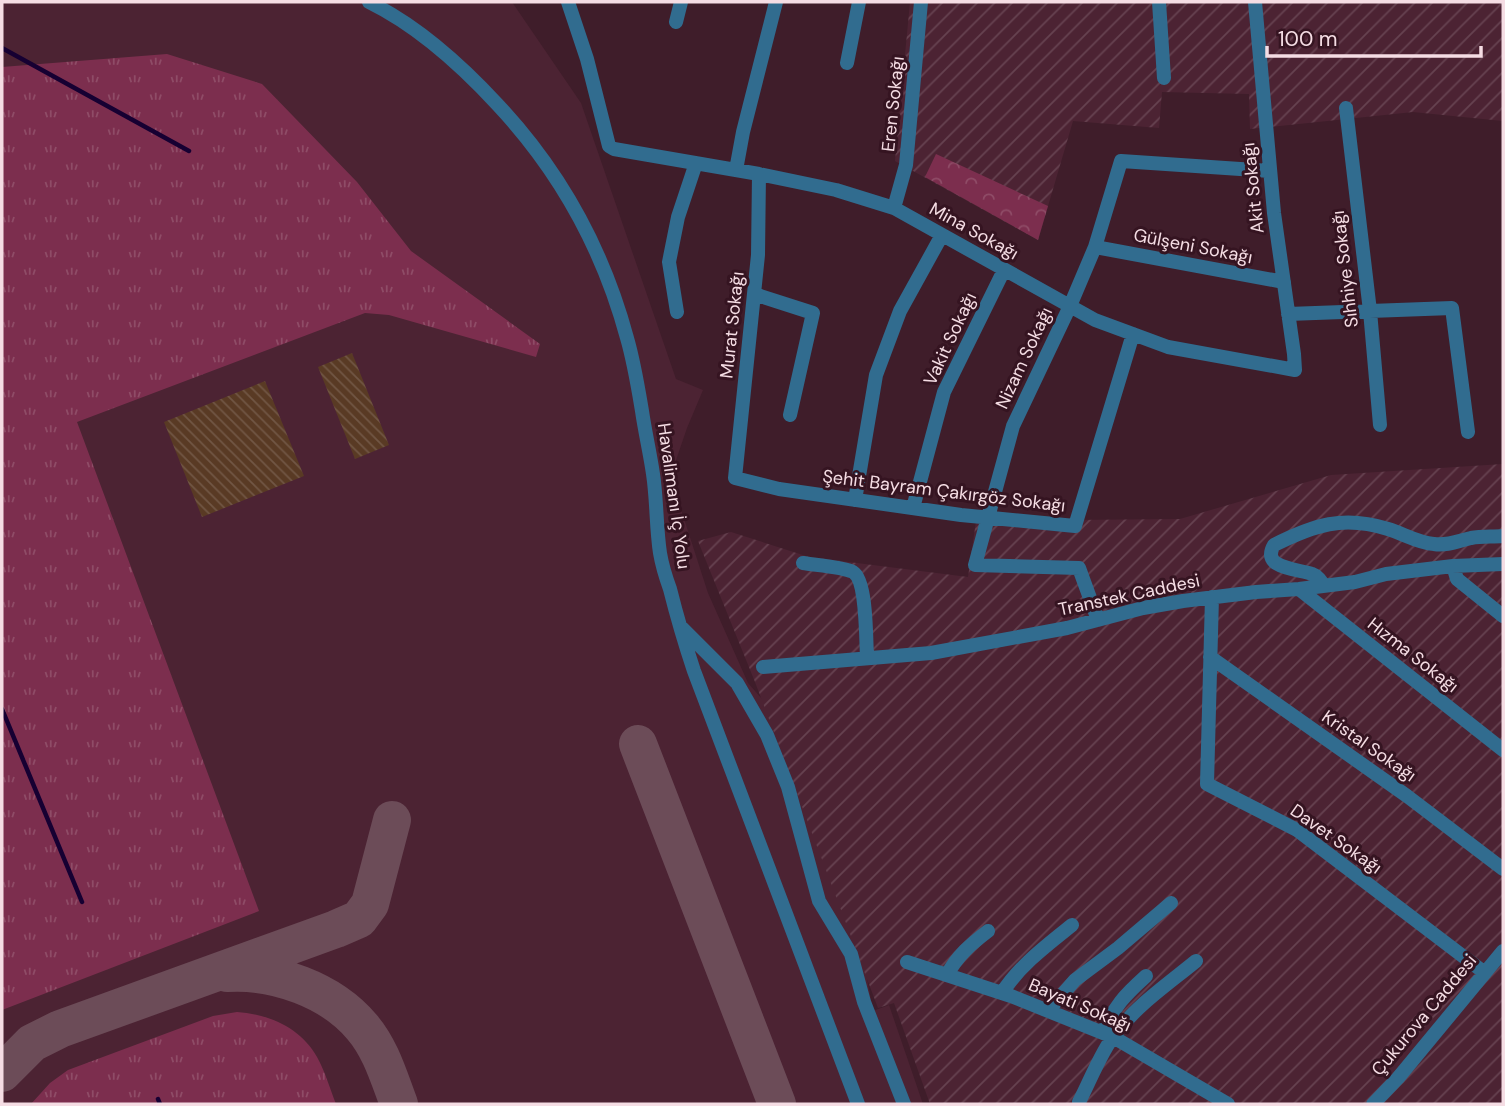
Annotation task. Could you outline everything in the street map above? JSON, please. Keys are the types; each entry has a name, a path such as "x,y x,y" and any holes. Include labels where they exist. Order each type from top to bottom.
{"street":[{"name":"Havalimanı İç Yolu","path":"369,2 430,40 485,90 537,149 558,179 594,247 615,297 628,339 653,476 660,555 679,625 858,1104"},
{"name":"Mina Sokağı","path":"568,2 587,59 609,146 614,149 836,190 894,208 1095,320 1168,347 1295,370"},
{"path":"676,22 681,2"},
{"path":"736,170 776,2"},
{"path":"847,63 859,2"},
{"name":"Eren Sokağı","path":"894,208 906,165 921,2"},
{"path":"1159,2 1164,78"},
{"name":"Akit Sokağı","path":"1255,2 1274,213 1295,370"},
{"name":"Sıhhiye Sokağı","path":"1346,108 1370,311 1380,425"},
{"name":"Nizam Sokağı","path":"1098,620 1079,568 975,565 1013,426 1095,247 1121,160 1270,171"},
{"path":"677,312 669,262 678,217 696,163"},
{"name":"Murat Sokağı","path":"735,478 758,255 759,174"},
{"path":"855,500 876,375 900,311 942,235"},
{"name":"Gülşeni Sokağı","path":"1095,247 1284,282"},
{"name":"Vakit Sokağı","path":"913,508 944,392 1004,270"},
{"path":"754,294 813,313 790,415"},
{"path":"1289,314 1452,308 1468,432"},
{"name":"Şehit Bayram Çakırgöz Sokağı","path":"735,478 779,489 855,500 988,518 1075,526 1133,334"},
{"path":"1324,586 1315,575 1286,569 1280,565 1270,552 1274,545 1303,531 1339,523 1384,528 1438,545 1480,537 1503,536"},
{"path":"803,564 851,571 858,577 863,589 867,658"},
{"name":"Transtek Caddesi","path":"763,667 931,653 1067,628 1143,608 1212,597 1324,586 1386,574 1453,566 1503,564"},
{"path":"1453,566 1457,579 1503,616"},
{"name":"Hızma Sokağı","path":"1299,589 1503,750"},
{"name":"Davet Sokağı","path":"1212,597 1208,785 1297,830 1485,973"},
{"path":"679,625 737,683 767,735 788,787 819,901 851,954 864,1002 904,1104"},
{"name":"Kristal Sokağı","path":"1210,657 1407,796 1503,869"},
{"path":"1048,1011 1075,980 1171,903"},
{"path":"1002,993 1010,979 1072,925"},
{"path":"947,975 954,962 967,948 988,931"},
{"name":"Çukurova Caddesi","path":"1373,1104 1398,1078 1503,951"},
{"path":"1108,1035 1196,961"},
{"name":"Bayati Sokağı","path":"907,962 1002,993 1108,1035 1228,1104"},
{"path":"1079,1102 1108,1035 1116,1007 1146,976"}],"shaded area":[{"path":"2,2 512,2 581,103 676,379 703,390 674,466 677,497 708,593 748,683 824,770 852,896 873,1011 889,1005 923,1104 2,1104"},
{"path":"910,2 1503,2 1503,121 1413,112 1250,129 1249,94 1162,92 1159,128 1073,121 1038,240 895,161"},
{"path":"1503,464 1503,1104 930,1104 894,1003 878,1008 755,682 698,541 731,532 809,557 968,577 976,521 1180,519 1331,475"}],"green space":[{"path":"167,54 262,84 357,182 411,251 540,344 536,357 389,315 365,313 77,422 259,911 2,1010 2,67"},
{"path":"936,154 1048,206 1038,240 925,177"},
{"path":"237,1012 272,1019 302,1038 320,1062 336,1104 31,1104 50,1083 68,1070 213,1016"}],"building":[{"path":"352,353 389,445 355,459 318,367"},
{"path":"265,381 304,476 202,517 164,422"}],"waterway":[{"path":"2,48 189,151"},
{"path":"2,709 82,902"},
{"path":"158,1099 160,1104"}],"taxiway":[{"path":"638,744 777,1104"},
{"path":"2,1073 32,1043 60,1029 359,919 370,904 392,820"},
{"path":"227,973 283,979 335,1003 369,1036 384,1064 399,1104"}]}
